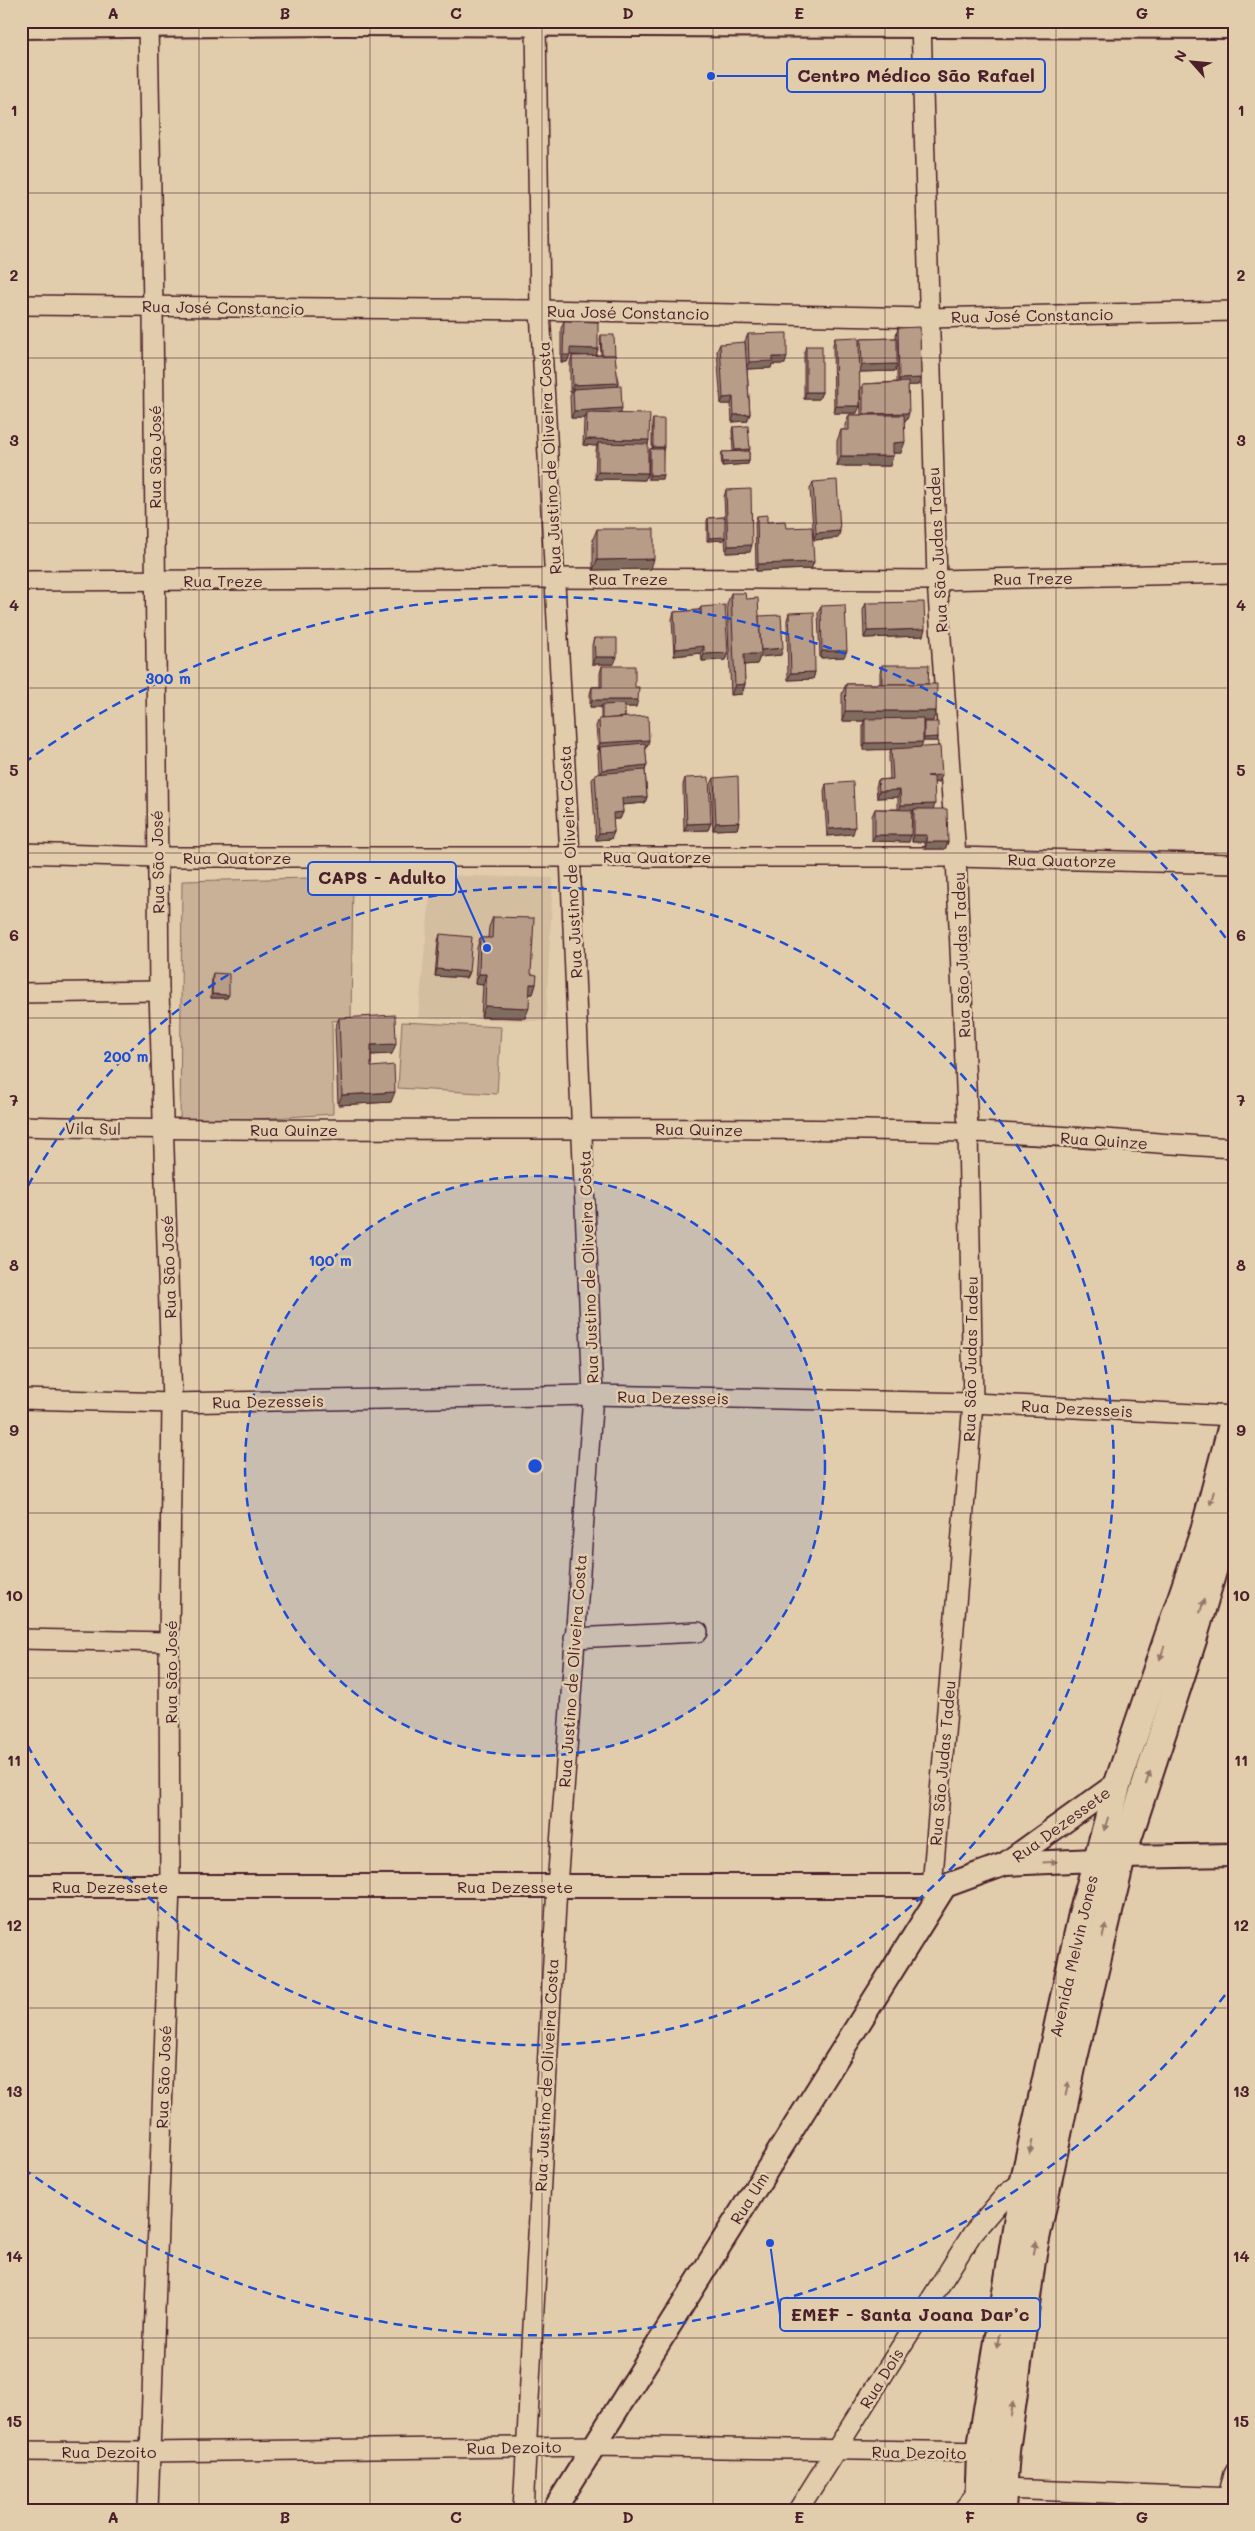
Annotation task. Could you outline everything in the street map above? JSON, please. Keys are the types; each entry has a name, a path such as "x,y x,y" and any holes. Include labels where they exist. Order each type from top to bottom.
{"main road":[{"path":"21,25 340,22 1234,25"},
{"name":"Avenida Melvin Jones","path":"991,2499 980,2453 1024,2180 1095,1860 1118,1783 1204,1531 1234,1416"},
{"name":"Avenida Melvin Jones","path":"991,2499 1006,2451 1033,2253 1074,2058 1122,1858 1192,1640 1234,1499"}],"street":[{"name":"Rua Justino de Oliveira Costa","path":"523,2510 557,1886 593,1395 570,856 540,310 536,23"},
{"name":"Rua São Judas Tadeu","path":"921,23 937,580 956,857 968,1132 972,1403 939,1886"},
{"name":"Rua São José","path":"148,24 153,307 157,857 172,1403 169,1642 170,1886 148,2452 148,2510"},
{"name":"Rua José Constancio","path":"21,306 540,310 928,318 1234,311"},
{"name":"Rua Treze","path":"21,581 556,578 937,580 1234,572"},
{"name":"Rua Quatorze","path":"21,853 157,857 956,857 1234,864"},
{"path":"21,993 160,991"},
{"name":"Vila Sul","path":"21,1126 164,1130"},
{"name":"Rua Quinze","path":"164,1130 583,1128 968,1132 1234,1148"},
{"name":"Rua Dezesseis","path":"21,1400 172,1403 593,1395 972,1403 1234,1416"},
{"path":"574,1638 698,1632"},
{"path":"21,1639 169,1642"},
{"name":"Rua Dezessete","path":"1005,1864 1118,1783"},
{"path":"1095,1860 1234,1855"},
{"name":"Rua Dezessete","path":"21,1886 939,1886 1005,1864 1095,1860"},
{"name":"Rua Um","path":"554,2510 939,1886"},
{"name":"Rua Dois","path":"798,2510 972,2234 1007,2193 1024,2180"},
{"name":"Rua Dezoito","path":"21,2451 148,2452 593,2446 980,2453 1006,2451"},
{"path":"963,2510 991,2499 1229,2502 1234,2473"}],"shaded area":[{"path":"432,875 553,878 546,1021 418,1018"},
{"path":"353,877 351,1020 332,1021 333,1114 180,1124 182,881"},
{"path":"402,1022 501,1027 497,1094 398,1088"}],"building":[{"path":"564,321 598,322 598,349 570,348 570,355 563,355"},
{"path":"920,327 921,378 899,379 898,328"},
{"path":"787,333 787,357 773,357 773,361 749,362 748,334"},
{"path":"601,335 614,335 615,355 602,355"},
{"path":"859,337 860,406 836,406 835,338"},
{"path":"897,338 897,364 862,365 861,339"},
{"path":"745,342 750,414 734,415 733,397 723,398 720,344"},
{"path":"806,346 822,346 822,392 806,392"},
{"path":"615,355 618,383 573,385 572,356"},
{"path":"908,382 909,413 863,414 863,384"},
{"path":"621,386 622,408 574,411 573,389"},
{"path":"587,413 650,414 649,440 586,439"},
{"path":"849,415 904,415 905,442 893,443 893,456 841,456 841,430 849,430"},
{"path":"653,419 664,419 664,447 653,447"},
{"path":"748,426 750,449 735,450 733,427"},
{"path":"598,443 648,444 648,473 598,472"},
{"path":"650,449 663,449 663,475 650,475"},
{"path":"749,451 749,461 723,462 722,452"},
{"path":"837,480 840,531 816,533 813,482"},
{"path":"751,489 752,545 728,546 726,490"},
{"path":"767,515 767,522 785,521 786,528 812,527 814,562 758,564 757,516"},
{"path":"725,517 725,537 709,538 708,518"},
{"path":"597,529 654,529 654,559 597,560"},
{"path":"731,593 745,593 746,599 758,598 761,654 744,654 745,684 735,685"},
{"path":"924,602 925,629 867,631 866,603"},
{"path":"725,605 728,653 704,654 704,646 676,649 674,612 700,610 701,615 701,607"},
{"path":"845,605 847,651 822,651 821,606"},
{"path":"814,612 815,672 791,673 789,613"},
{"path":"781,615 783,648 761,650 759,616"},
{"path":"594,638 617,638 617,657 595,657"},
{"path":"882,665 929,665 928,684 882,684"},
{"path":"602,666 635,666 635,687 639,687 638,700 592,700 592,687 602,687"},
{"path":"846,684 937,684 936,711 845,711"},
{"path":"624,704 625,717 602,719 602,705"},
{"path":"648,716 649,740 600,743 599,719"},
{"path":"923,718 923,742 865,743 865,719"},
{"path":"924,722 938,722 938,737 924,738"},
{"path":"645,743 647,765 602,770 600,747"},
{"path":"940,746 942,775 927,776 934,777 935,804 901,805 900,790 879,791 878,780 893,779 891,749"},
{"path":"645,770 647,797 622,798 623,812 613,813 614,832 599,833 595,774"},
{"path":"738,776 739,822 716,823 714,778"},
{"path":"709,777 711,823 687,824 685,778"},
{"path":"853,782 855,827 829,829 826,784"},
{"path":"875,809 912,810 911,835 875,835"},
{"path":"914,809 947,809 948,842 927,842 927,835 914,835"},
{"path":"493,917 534,918 531,974 537,975 536,984 530,984 529,1008 485,1006 486,974 479,974 480,938 492,938"},
{"path":"440,934 472,937 469,972 437,969"},
{"path":"213,973 229,974 229,995 212,994"},
{"path":"395,1015 396,1044 371,1045 371,1067 394,1065 395,1092 342,1095 339,1018"}],"place":[{"name":"Centro Médico São Rafael","path":"711,76"},
{"name":"CAPS - Adulto","path":"487,948"},
{"name":"EMEF - Santa Joana Dar’c","path":"770,2243"}]}
